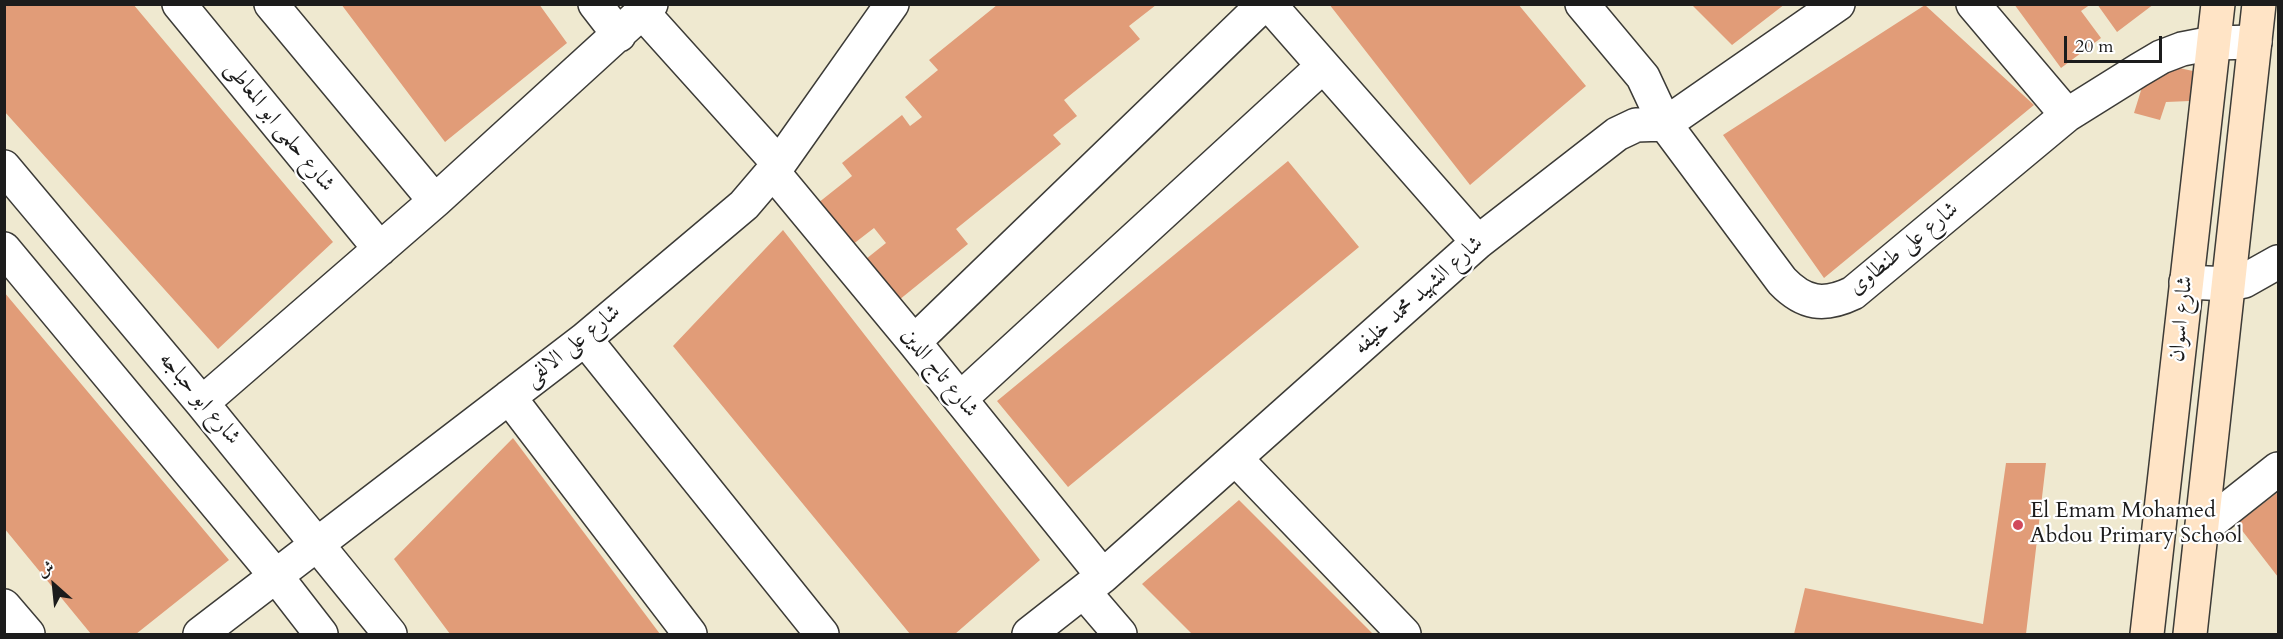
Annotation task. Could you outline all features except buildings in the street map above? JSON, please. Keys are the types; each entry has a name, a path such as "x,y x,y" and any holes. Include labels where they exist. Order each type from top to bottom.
{"street":[{"name":"شارع حلمى ابو المعاطى","path":"179,4 380,249"},
{"path":"271,4 435,201"},
{"path":"595,4 619,35"},
{"name":"شارع على الالفى","path":"200,634 585,339 744,205 776,168 892,4"},
{"path":"914,342 1264,4"},
{"path":"1269,4 1478,242"},
{"name":"شارع على طنطاوى","path":"1582,4 1643,77 1665,124 1782,281 1793,292 1807,300 1823,302 1839,300 1853,293 2067,115 2161,57 2182,49 2213,43 2255,42"},
{"path":"1665,124 1838,4"},
{"path":"1973,4 2067,115"},
{"name":"شارع اسوان","path":"2147,634 2218,4"},
{"name":"شارع اسوان","path":"2190,634 2259,4"},
{"path":"202,403 435,201 647,9"},
{"name":"شارع تاج الدين","path":"647,9 960,399 1094,584 1120,634"},
{"path":"960,399 1323,66"},
{"name":"شارع الشهيد محمد خليفه","path":"1029,634 1094,584 1478,242 1617,134 1636,125 1665,124"},
{"name":"شارع ابو حباجه","path":"4,167 202,403 390,634"},
{"path":"4,249 276,576 321,634"},
{"path":"2186,282 2229,284 2244,281 2278,262"},
{"path":"585,339 822,634"},
{"path":"509,397 690,634"},
{"path":"1236,459 1404,634"},
{"path":"2202,529 2278,469"},
{"path":"4,606 28,634"}],"place":[{"name":"El Emam Mohamed Abdou Primary School","path":"2018,525"}]}
